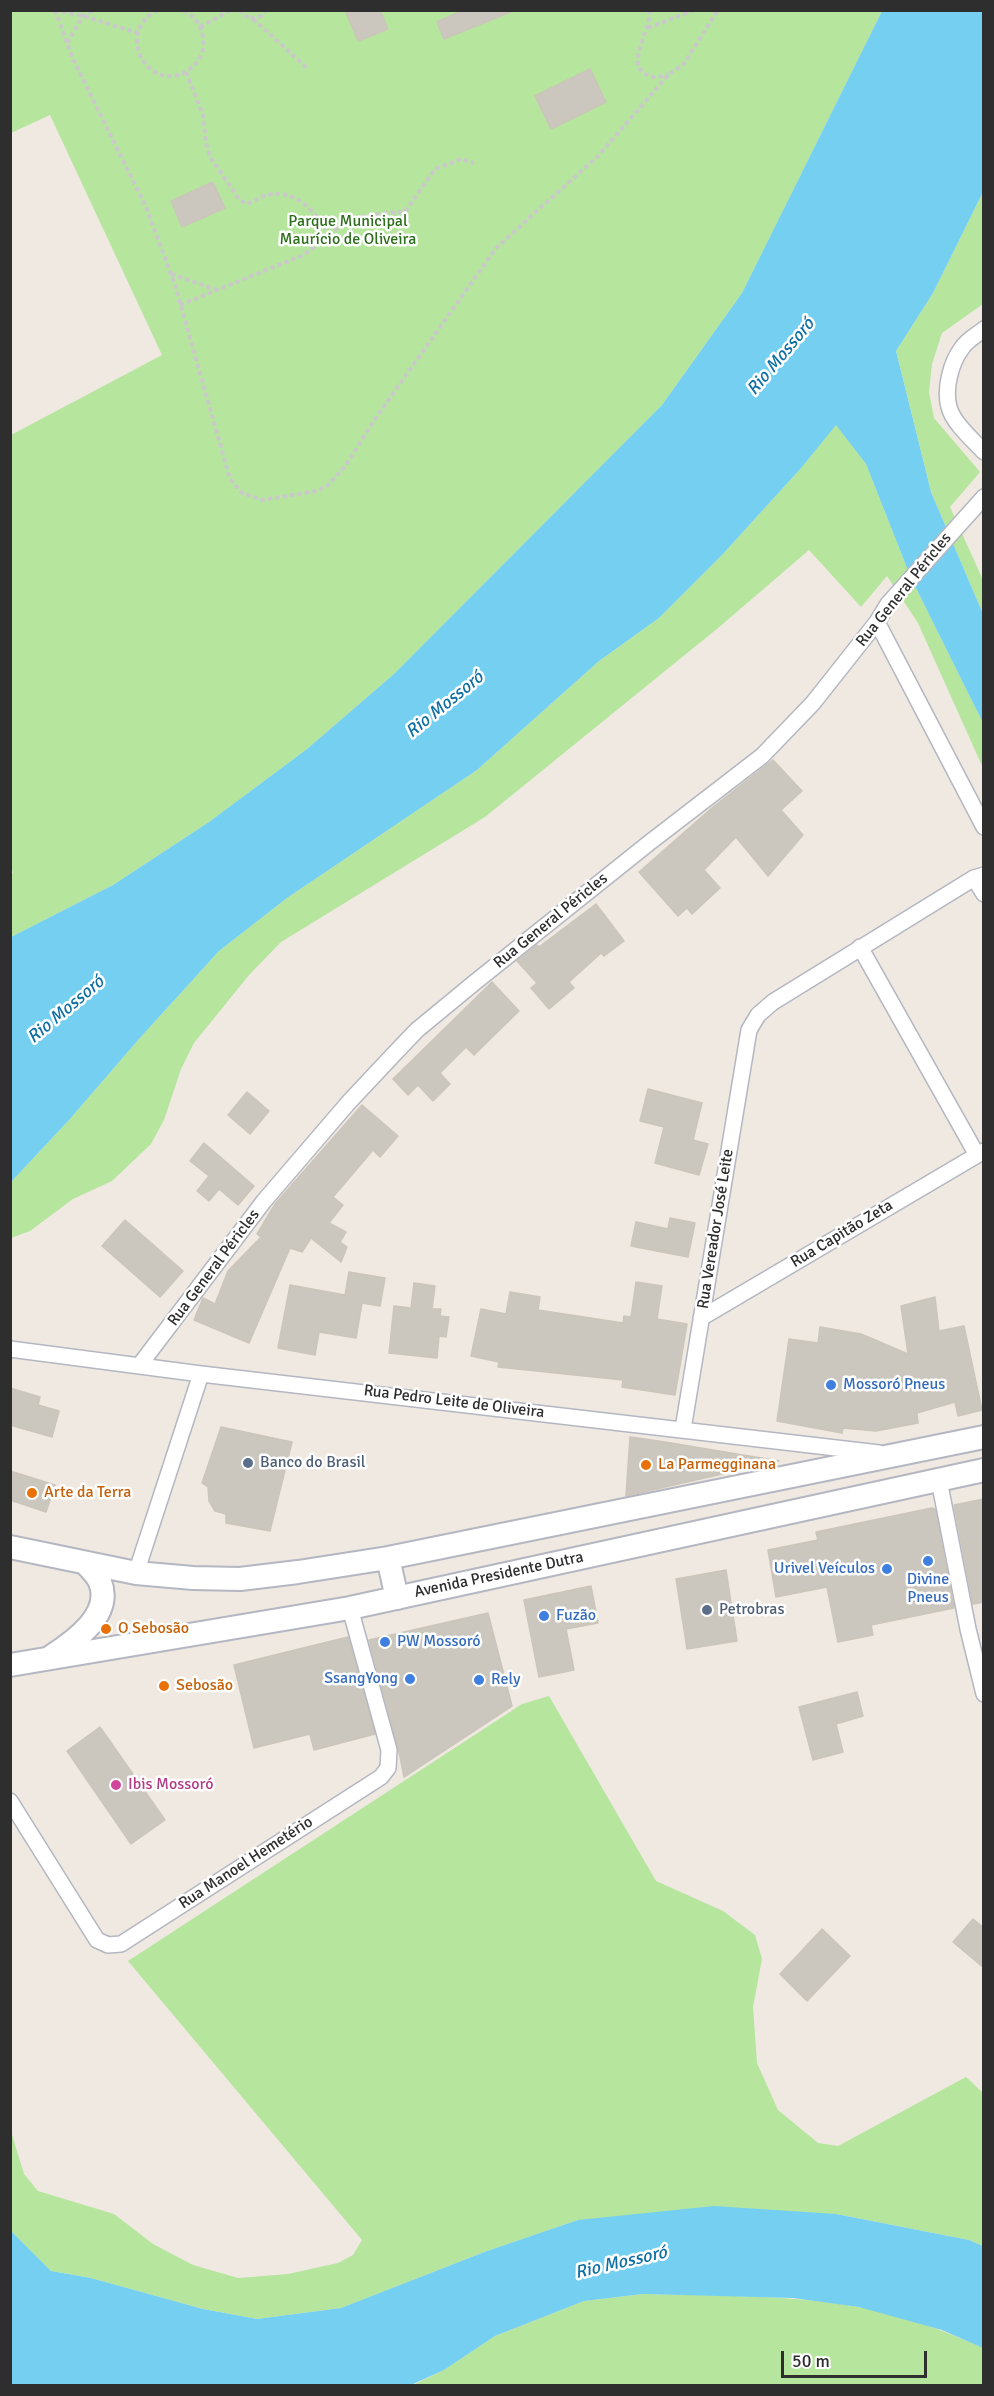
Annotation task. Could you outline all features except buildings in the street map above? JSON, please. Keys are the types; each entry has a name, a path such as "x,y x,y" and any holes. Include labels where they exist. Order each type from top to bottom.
{"main road":[{"path":"10,1548 136,1573 240,1579 388,1558 984,1437"},
{"name":"Avenida Presidente Dutra","path":"10,1665 350,1608 984,1470"},
{"path":"388,1558 397,1598"},
{"path":"49,1659 86,1631 99,1610 102,1593 99,1580 85,1563"}],"street":[{"path":"984,329 962,346 953,364 948,384 949,407 958,422 984,452"},
{"name":"Rua General Péricles","path":"139,1366 264,1201 349,1102 402,1046 536,932 762,756 813,703 877,622 888,604 960,522 983,500"},
{"path":"877,622 984,827"},
{"path":"980,1153 860,948 979,876 984,894"},
{"name":"Rua Vereador José Leite","path":"683,1429 749,1030 758,1015 773,1002 860,948"},
{"name":"Rua Capitão Zeta","path":"701,1318 980,1153"},
{"name":"Rua Pedro Leite de Oliveira","path":"10,1349 201,1374 897,1455"},
{"path":"136,1573 201,1374"},
{"path":"939,1479 968,1629 984,1694"},
{"name":"Rua Manoel Hemetério","path":"10,1801 97,1940 108,1945 121,1944 381,1777 388,1768 389,1750 350,1608"}],"path":[{"path":"55,10 138,33"},
{"path":"55,10 73,59 142,198 180,305 230,479 242,493 262,500 323,488 328,485 346,465 388,400 496,248 598,156 669,74 683,65 718,10"},
{"path":"68,43 83,16 94,10"},
{"path":"158,10 143,22 138,33 138,52 150,69 168,76 186,72 194,66 203,50 204,43 200,27 195,18 182,10"},
{"path":"200,27 231,10"},
{"path":"239,10 247,18 261,16 266,10"},
{"path":"650,10 648,28 639,50 638,68 642,73 655,78 669,74"},
{"path":"648,28 694,10"},
{"path":"253,18 309,69"},
{"path":"186,72 203,115 210,157 239,199 246,204 267,195 289,194 316,215 330,235"},
{"path":"180,305 300,256 316,247 344,223 373,214 405,212 435,169 461,159 474,163"},
{"path":"170,274 218,290"}],"green space":[{"name":"Parque Municipal Maurício de Oliveira","path":"11,11 882,11 742,293 662,405 394,674 307,749 209,822 113,885 11,937 10,875 13,873 10,864 11,435 162,355 50,115 11,133"},
{"path":"983,192 983,304 942,333 932,364 929,392 934,418 980,472 950,507 983,580 983,614 931,492 896,351 933,293"},
{"path":"836,424 866,464 911,578 983,723 983,768 918,623 887,576 861,607 809,550 718,628 485,817 281,942 249,975 194,1043 181,1069 164,1120 151,1144 112,1181 73,1199 30,1231 11,1238 11,1182 219,951 287,898 477,770 599,661 659,618 722,555 802,467"},
{"path":"549,1696 656,1881 723,1911 755,1935 762,1959 753,2007 757,2063 778,2110 818,2143 838,2146 966,2077 983,2093 983,2246 969,2240 836,2214 578,2220 487,2251 341,2308 257,2319 203,2309 91,2278 51,2271 11,2231 10,2128 24,2174 38,2191 114,2214 153,2244 193,2265 238,2278 288,2274 338,2263 353,2255 362,2240 128,1961 522,1704"},
{"path":"643,2294 750,2296 804,2300 858,2307 906,2318 983,2348 983,2385 411,2386 444,2370 495,2336 584,2301"}],"water":[{"name":"Rio Mossoró","path":"882,11 983,11 983,192 933,293 896,351 931,492 983,614 983,723 911,578 866,464 836,425 802,467 722,555 659,618 599,661 477,770 287,898 219,951 11,1182 11,937 113,885 209,822 307,749 394,674 662,405 742,293"},
{"name":"Rio Mossoró","path":"714,2206 836,2214 969,2240 983,2246 983,2348 942,2330 859,2307 793,2298 643,2294 584,2301 495,2336 444,2370 411,2385 11,2385 11,2231 51,2271 91,2278 203,2309 257,2319 341,2308 487,2251 578,2220"}],"place":[{"name":"Mossoró Pneus","path":"831,1385"},
{"name":"Banco do Brasil","path":"248,1463"},
{"name":"La Parmegginana","path":"646,1465"},
{"name":"Arte da Terra","path":"32,1493"},
{"name":"Divine Pneus","path":"928,1561"},
{"name":"Urivel Veículos","path":"887,1569"},
{"name":"Petrobras","path":"707,1610"},
{"name":"Fuzão","path":"544,1616"},
{"name":"O Sebosão","path":"106,1629"},
{"name":"PW Mossoró","path":"385,1642"},
{"name":"SsangYong","path":"410,1679"},
{"name":"Rely","path":"479,1680"},
{"name":"Sebosão","path":"164,1686"},
{"name":"Ibis Mossoró","path":"116,1785"}]}
